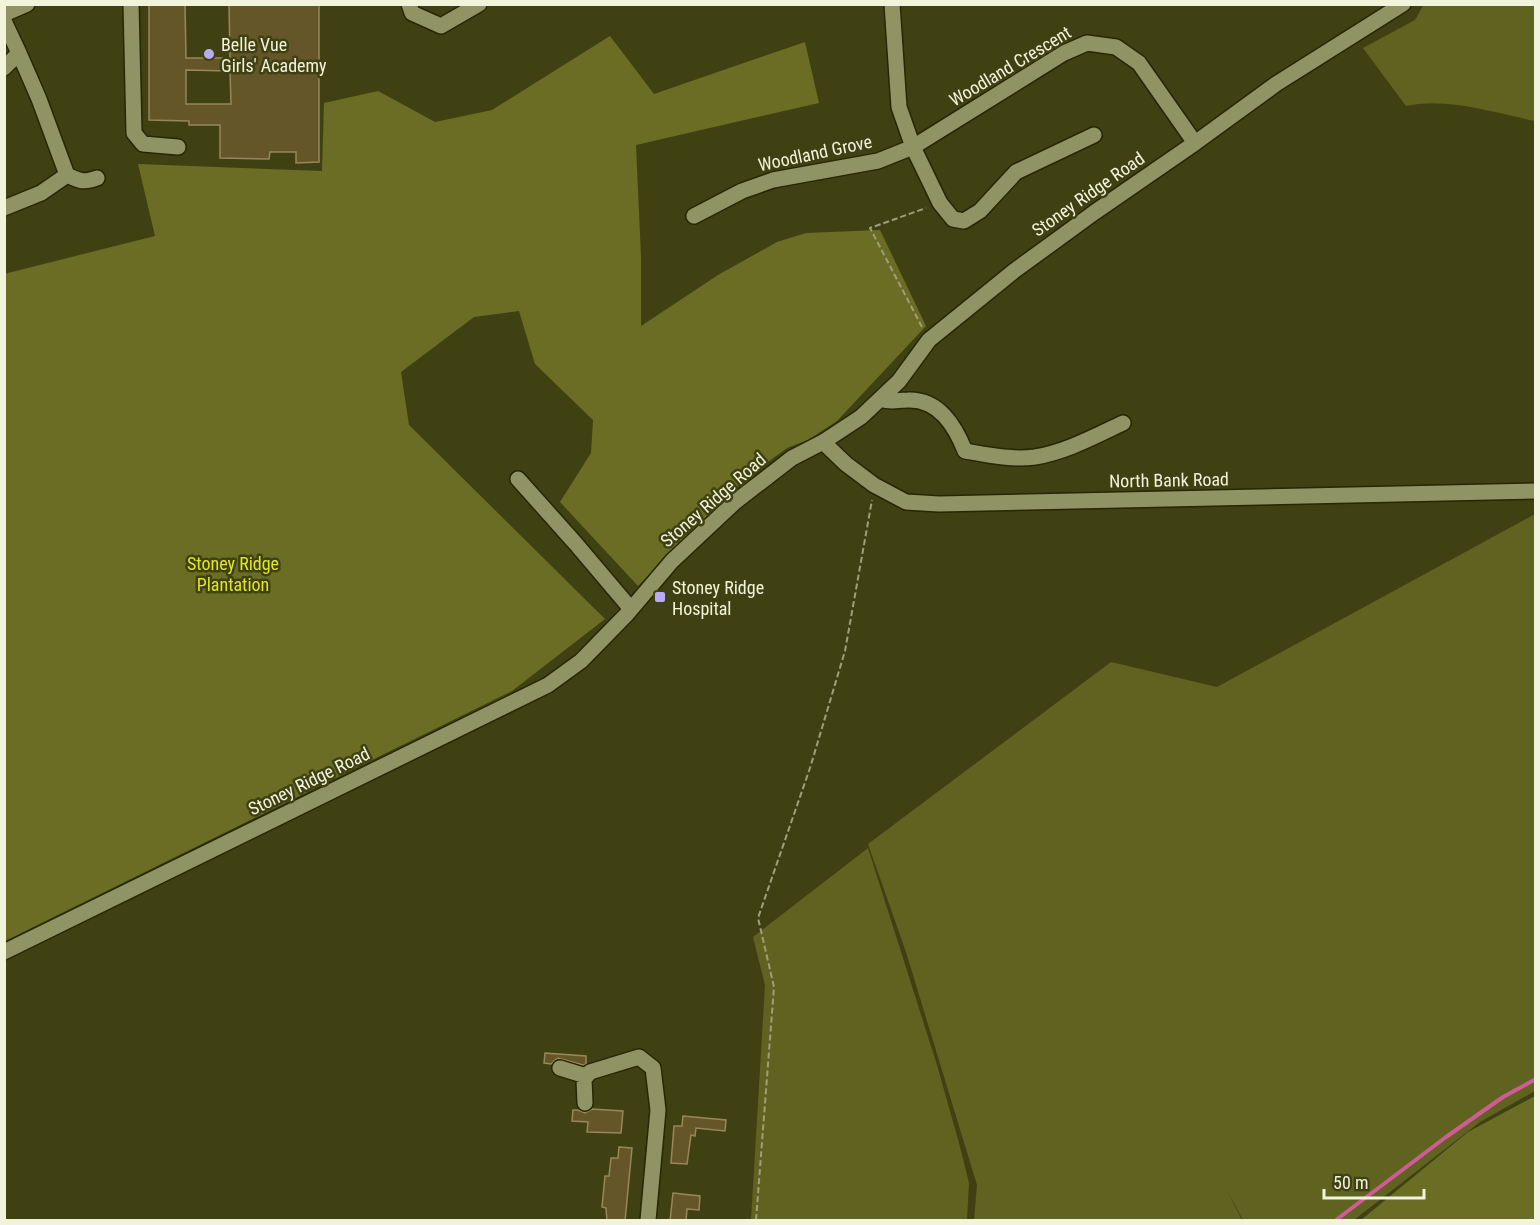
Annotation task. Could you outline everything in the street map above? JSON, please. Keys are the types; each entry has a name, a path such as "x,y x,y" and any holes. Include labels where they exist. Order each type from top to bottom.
{"street":[{"path":"4,14 27,4"},
{"path":"131,4 134,133 143,144 178,147"},
{"path":"410,4 412,13 441,26 479,4"},
{"path":"892,4 899,107 913,147 940,203 953,219 964,221 980,211 1016,172 1094,135"},
{"name":"Stoney Ridge Road","path":"4,952 548,685 581,661 631,609 672,561 735,502 792,458 823,442 861,417 899,381 929,340 1014,271 1276,84 1403,4"},
{"path":"4,21 39,99 67,175 78,181 86,182 97,178"},
{"name":"Woodland Crescent","path":"913,147 1064,53 1087,43 1116,47 1139,63 1195,143"},
{"path":"4,68 19,53"},
{"name":"Woodland Grove","path":"694,216 742,191 773,180 878,161 913,147"},
{"path":"4,208 41,193 67,175"},
{"path":"880,399 890,402 920,401 937,409 948,418 965,451 1015,458 1035,457 1060,451 1123,423"},
{"name":"North Bank Road","path":"823,442 846,464 874,485 906,502 939,504 1536,491"},
{"path":"518,479 631,609"},
{"path":"585,1103 584,1079 590,1072 639,1057 653,1068 658,1110 648,1221"},
{"path":"560,1068 586,1076"}],"path":[{"path":"929,340 870,228 940,203"},
{"path":"756,1221 774,987 758,918 810,768 845,651 874,485"}],"shaded area":[{"path":"1424,4 1535,5 1535,121 1487,110 1438,103 1406,106 1363,48 1415,20"},
{"path":"1535,514 1535,1091 1480,1122 1354,1220 1243,1220 1226,1189 1242,1220 974,1220 977,1185 906,952 868,844 1111,662 1217,687"},
{"path":"868,848 937,1065 959,1143 969,1183 967,1220 751,1220 765,985 753,937"}],"green space":[{"name":"Stoney Ridge Plantation","path":"610,36 654,94 805,42 819,103 636,145 641,257 641,326 718,275 777,242 806,233 880,230 926,326 837,421 808,440 787,448 747,477 638,586 560,502 591,453 593,420 535,364 519,311 474,317 401,372 409,425 605,619 512,691 5,941 4,274 155,236 138,164 322,171 324,103 378,91 435,122 492,110"},
{"path":"1535,1096 1535,1220 1361,1220 1468,1132"}],"building":[{"path":"149,4 185,4 186,58 230,58 229,4 319,4 319,162 296,163 296,152 270,152 269,159 220,158 220,125 189,125 189,121 149,120","holes":["186,70 230,71 231,104 186,104"]},
{"path":"545,1053 586,1056 586,1064 558,1058 551,1064 544,1063"},
{"path":"592,1109 623,1111 621,1133 587,1132 588,1122 572,1121 573,1110 585,1113"},
{"path":"683,1116 726,1120 725,1131 696,1128 695,1136 691,1135 687,1164 671,1163 674,1126 682,1126"},
{"path":"619,1147 632,1148 625,1221 607,1221 606,1208 602,1207 605,1176 609,1176 611,1158 618,1158"},
{"path":"673,1193 700,1196 699,1210 687,1209 686,1221 670,1221"}],"waterway":[{"path":"1336,1220 1446,1137 1503,1097 1536,1079"}],"place":[{"name":"Belle Vue Girls' Academy","path":"209,54"},
{"name":"Stoney Ridge Hospital","path":"660,597"}]}
